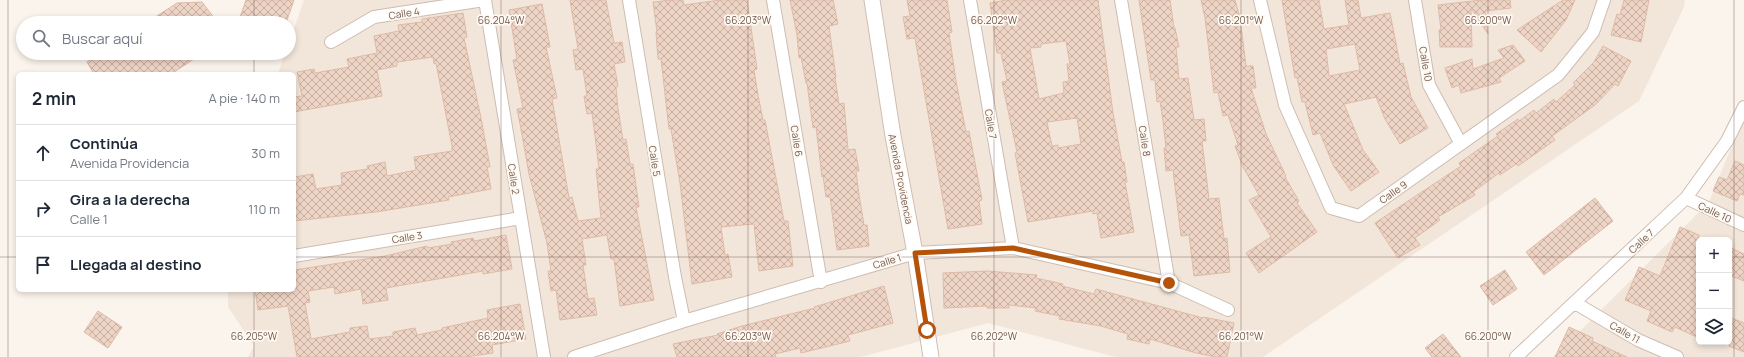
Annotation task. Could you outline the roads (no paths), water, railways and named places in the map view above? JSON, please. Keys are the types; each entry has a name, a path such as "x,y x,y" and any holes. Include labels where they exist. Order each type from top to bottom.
{"street":[{"name":"Calle 4","path":"331,42 374,18 484,0"},
{"name":"Calle 2","path":"484,0 544,357"},
{"name":"Calle 5","path":"629,0 675,277 684,321"},
{"name":"Calle 6","path":"773,0 821,282"},
{"name":"Avenida Providencia","path":"872,0 893,136 915,253 931,357"},
{"name":"Calle 7","path":"970,0 1013,248"},
{"name":"Calle 8","path":"1121,0 1169,283"},
{"name":"Calle 9","path":"1260,0 1285,105 1331,208 1359,216 1558,75 1593,32 1604,0"},
{"name":"Calle 10","path":"1415,0 1429,85 1461,144"},
{"name":"Calle 7","path":"1516,357 1686,198 1727,141 1744,107"},
{"name":"Calle 10","path":"1686,198 1744,225"},
{"name":"Calle 3","path":"296,256 521,218"},
{"name":"Calle 1","path":"574,357 684,321 821,282 915,253 1013,248 1169,283 1228,310"},
{"name":"Calle 11","path":"1575,303 1638,340 1676,357"}]}
